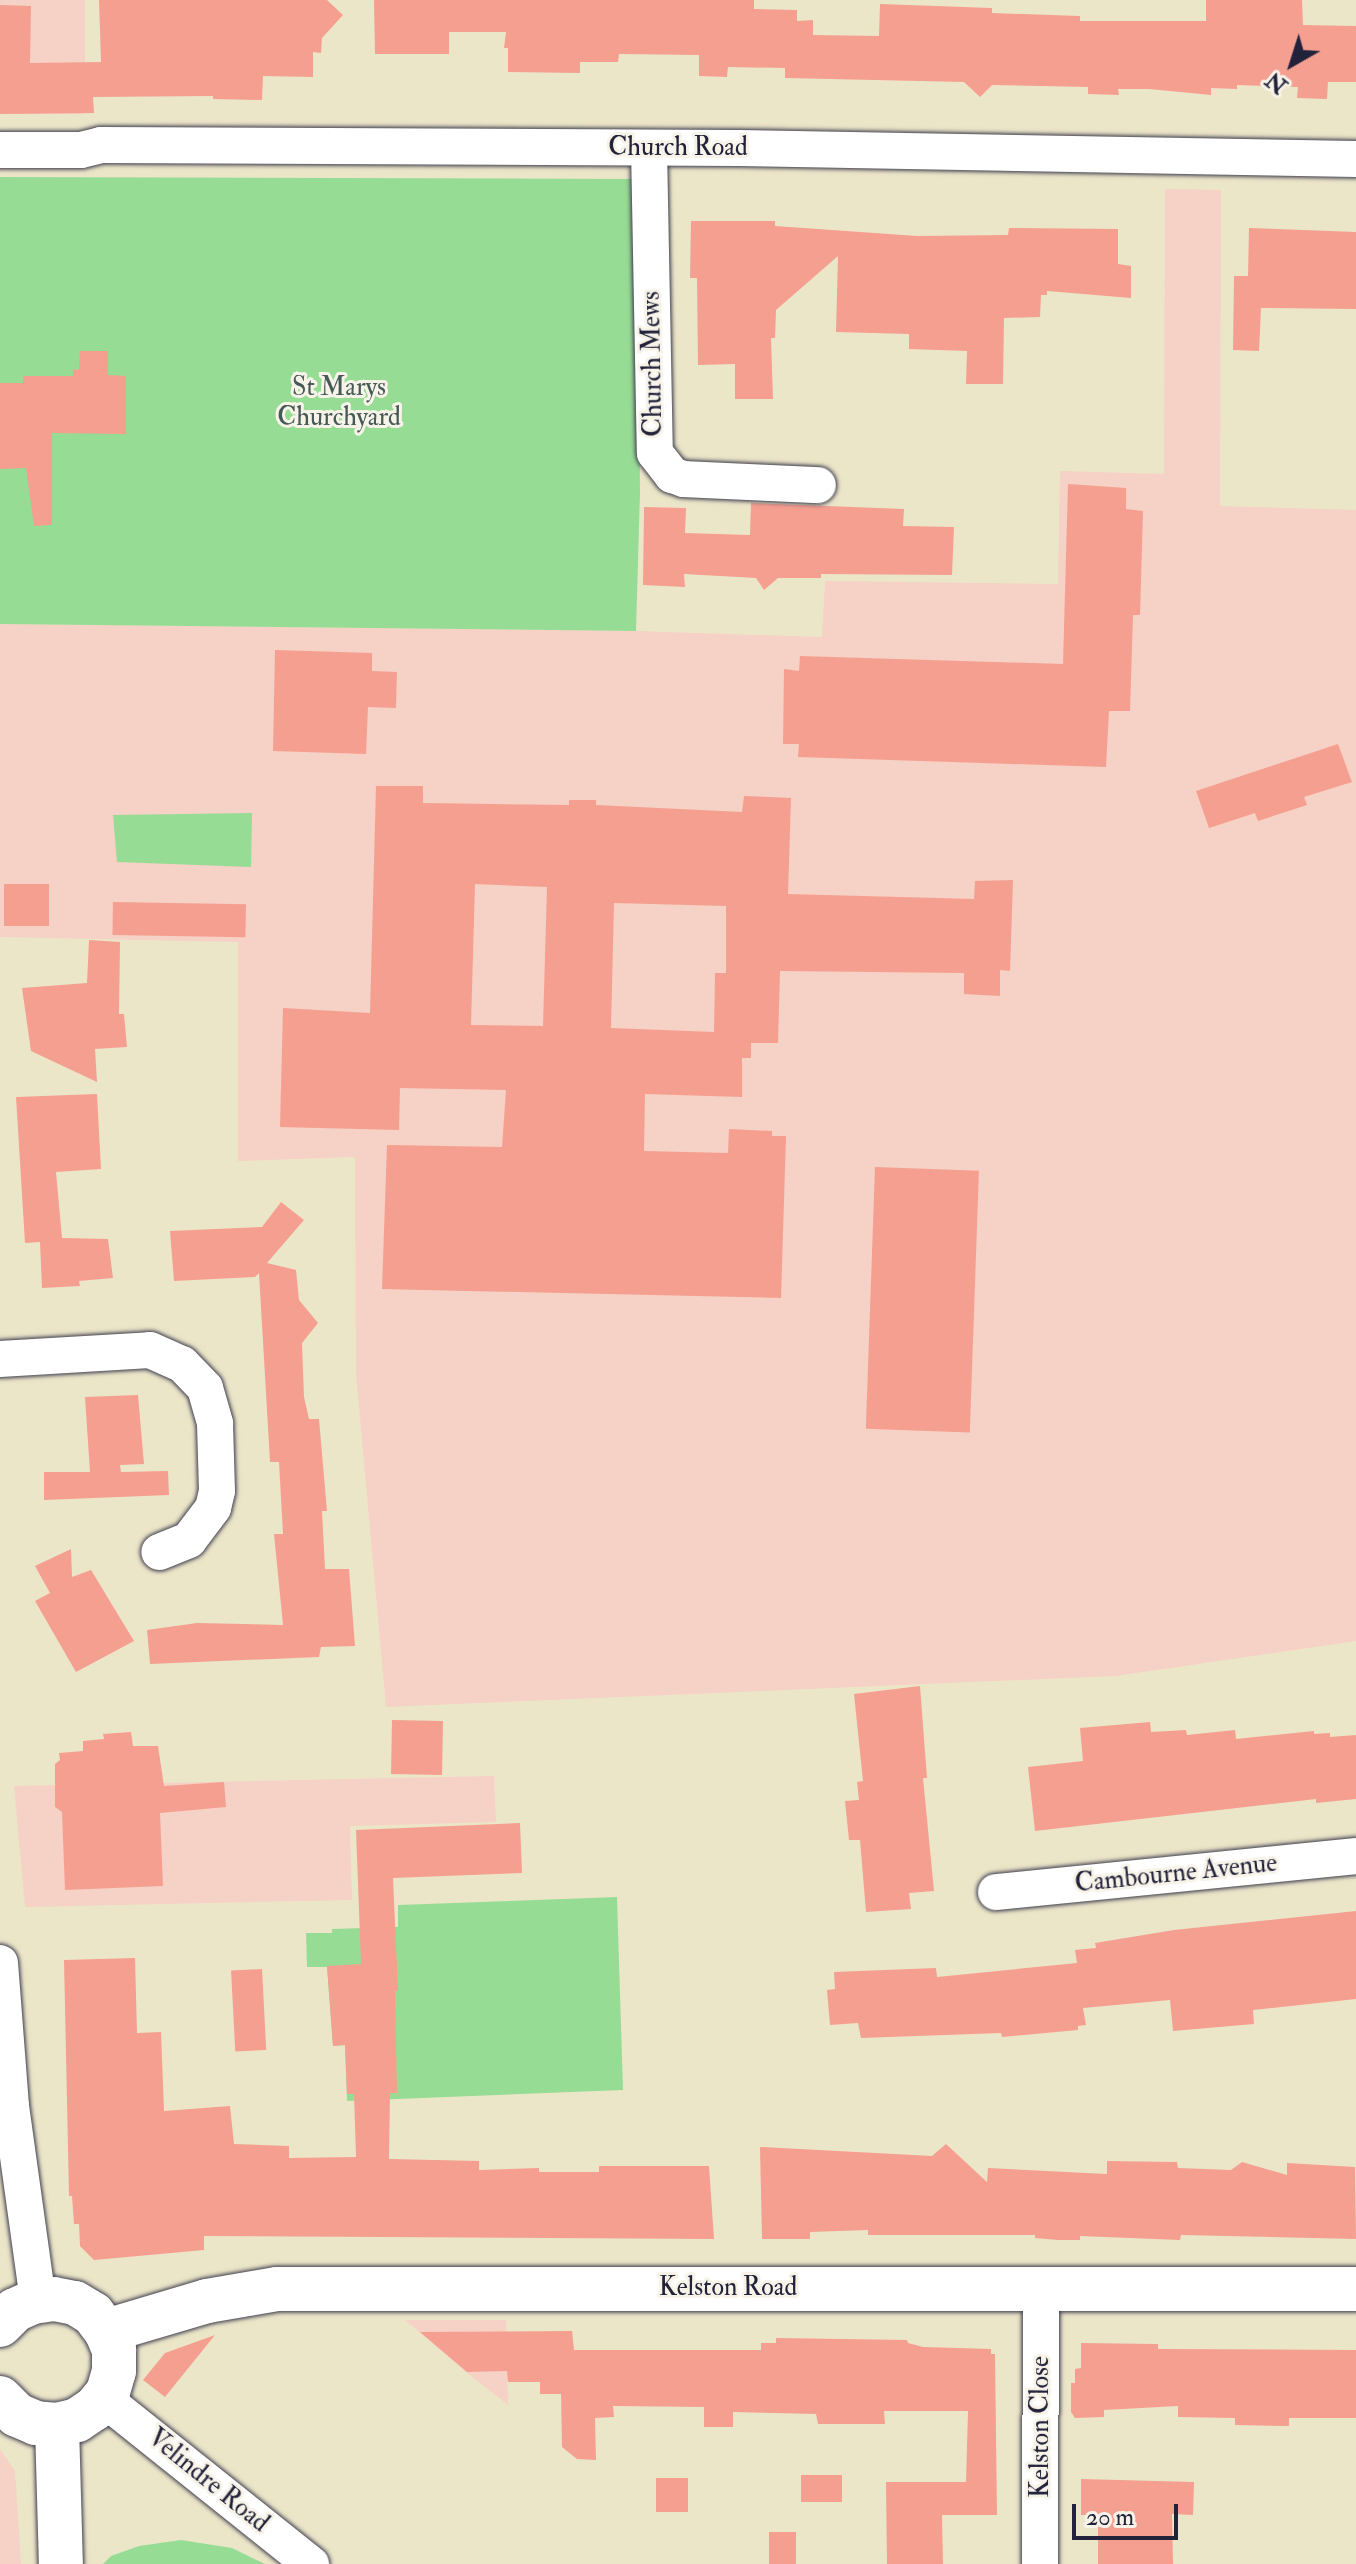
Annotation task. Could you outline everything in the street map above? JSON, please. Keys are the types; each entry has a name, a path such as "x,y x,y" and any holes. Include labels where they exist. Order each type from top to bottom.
{"main road":[{"name":"Kelston Road","path":"106,2331 207,2301 277,2289 1356,2289"},
{"path":"0,2325 15,2310 38,2300 75,2303 93,2314 106,2331 114,2350 114,2371 104,2399 77,2420 57,2425 36,2423 17,2415 0,2398"},
{"path":"57,2425 61,2564"}],"street":[{"name":"Church Road","path":"0,150 81,150 101,145 649,148 1356,159"},
{"name":"Church Mews","path":"649,148 655,453 672,475 684,479 818,485"},
{"path":"0,1359 150,1350 182,1364 205,1388 215,1424 217,1491 213,1508 189,1540 159,1552"},
{"name":"Cambourne Avenue","path":"996,1892 1356,1856"},
{"path":"0,1963 11,2106 38,2300"},
{"name":"Kelston Close","path":"1040,2564 1041,2289"},
{"name":"Velindre Road","path":"104,2399 311,2564"}],"shaded area":[{"path":"0,0 85,0 85,114 0,114"},
{"path":"1165,189 1221,190 1220,506 1356,510 1356,1641 1115,1676 386,1707 356,1373 355,1157 238,1161 238,942 0,937 0,624 636,631 822,637 825,581 1058,584 1060,471 1164,474"},
{"path":"494,1776 496,1822 350,1826 352,1900 25,1907 14,1786"},
{"path":"405,2320 506,2320 508,2405 466,2372"},
{"path":"0,2449 15,2471 21,2564 0,2564"}],"green space":[{"name":"St Marys Churchyard","path":"0,177 637,179 640,492 636,631 0,624"},
{"path":"252,813 251,867 117,862 113,815"},
{"path":"617,1897 623,2090 347,2101 345,2045 333,2046 327,1967 307,1967 306,1933 398,1927 398,1905"},
{"path":"181,2540 232,2548 265,2564 103,2564 111,2556 139,2546"}],"building":[{"path":"99,0 327,0 343,15 322,38 321,53 313,52 313,77 263,76 262,100 213,99 213,96 93,97 94,113 0,114 0,5 31,6 30,63 101,62"},
{"path":"374,0 754,0 754,9 797,10 797,21 813,20 813,35 879,36 880,4 992,8 992,13 1080,16 1080,21 1206,21 1206,0 1302,0 1303,25 1356,26 1356,82 1328,82 1327,99 1297,98 1298,87 1237,85 1237,89 1211,88 1211,95 1118,89 1119,95 1088,94 1088,87 992,85 980,97 964,82 785,78 785,68 728,67 727,77 699,76 699,55 619,54 618,62 580,62 580,73 508,72 508,48 504,48 506,32 449,32 449,54 375,54"},
{"path":"691,221 775,221 775,226 917,236 1008,235 1009,228 1118,229 1118,264 1131,266 1131,298 1047,291 1047,295 1041,295 1040,317 1004,318 1003,384 966,384 967,351 909,349 909,334 836,332 838,256 776,310 775,338 771,338 773,399 735,399 735,364 698,365 697,278 690,278"},
{"path":"1249,228 1356,232 1356,309 1261,308 1259,351 1233,350 1234,276 1248,276"},
{"path":"80,351 108,351 108,375 126,376 126,434 52,433 52,525 34,526 26,468 0,469 0,383 23,383 23,376 73,376 73,369 79,370"},
{"path":"1068,484 1126,488 1126,509 1143,511 1140,615 1133,615 1130,711 1109,711 1106,767 798,757 799,744 783,744 784,669 799,671 800,656 1063,664"},
{"path":"751,503 904,509 903,526 954,527 952,575 821,574 821,578 778,578 764,590 756,578 684,574 685,587 643,585 644,507 686,508 685,533 750,535"},
{"path":"275,650 372,653 372,671 397,672 396,708 368,707 366,754 273,751"},
{"path":"1338,744 1352,782 1304,797 1307,805 1258,821 1255,813 1209,828 1196,791"},
{"path":"376,786 423,786 423,803 569,805 569,800 596,800 596,805 742,812 744,796 791,798 788,894 974,899 975,881 1013,880 1010,971 1000,970 1000,996 964,994 964,973 780,971 778,1043 751,1043 751,1058 742,1058 742,1097 645,1094 644,1151 728,1153 729,1129 772,1131 772,1136 786,1136 781,1298 382,1289 387,1145 502,1147 506,1090 400,1088 399,1130 280,1127 283,1008 370,1013","holes":["475,884 547,887 543,1026 471,1025","614,903 726,906 726,973 715,973 714,1032 611,1028"]},
{"path":"4,884 49,884 49,926 4,926"},
{"path":"113,902 246,904 245,937 112,935"},
{"path":"89,940 120,942 119,1014 124,1014 127,1047 95,1049 97,1082 31,1051 22,988 87,983"},
{"path":"97,1094 101,1169 56,1172 62,1238 108,1239 113,1278 79,1281 80,1286 42,1288 40,1242 25,1243 16,1097"},
{"path":"875,1167 979,1171 970,1432 866,1429"},
{"path":"281,1202 304,1220 267,1263 296,1270 299,1300 318,1323 302,1343 304,1397 309,1419 319,1419 327,1511 322,1511 325,1569 349,1569 355,1646 321,1647 319,1657 150,1664 147,1630 197,1623 283,1625 274,1534 283,1534 279,1462 270,1462 259,1273 255,1277 174,1281 170,1231 262,1227"},
{"path":"138,1395 144,1464 120,1465 121,1472 168,1471 169,1495 44,1500 44,1472 90,1472 85,1397"},
{"path":"71,1549 72,1577 91,1570 134,1641 76,1672 35,1601 50,1593 35,1566"},
{"path":"920,1686 927,1778 923,1778 934,1891 909,1893 911,1909 866,1912 860,1840 849,1840 845,1801 859,1800 857,1782 863,1781 854,1694"},
{"path":"392,1720 443,1721 442,1775 391,1774"},
{"path":"1150,1722 1151,1732 1186,1730 1187,1735 1235,1730 1236,1739 1314,1731 1314,1734 1330,1733 1330,1737 1356,1735 1356,1799 1316,1803 1316,1799 1035,1831 1028,1767 1083,1761 1080,1728"},
{"path":"131,1732 133,1746 158,1746 164,1786 224,1782 226,1807 160,1813 163,1886 65,1890 62,1812 55,1807 55,1764 60,1760 59,1753 83,1751 83,1741 104,1739 103,1734"},
{"path":"520,1823 522,1873 393,1878 398,1991 395,1991 397,2093 390,2093 389,2159 479,2161 479,2170 539,2168 539,2172 599,2172 599,2166 709,2166 714,2239 204,2236 204,2250 94,2260 80,2246 79,2224 74,2224 72,2196 69,2196 64,1960 135,1958 137,2033 161,2032 164,2111 230,2106 234,2144 289,2146 289,2158 356,2157 354,2094 347,2094 345,2045 333,2046 327,1966 361,1964 356,1830"},
{"path":"1356,1911 1356,1999 1253,2010 1254,2024 1173,2031 1170,2000 1083,2008 1086,2025 1078,2026 1078,2030 1002,2037 1001,2033 861,2038 858,2023 830,2025 827,1990 835,1989 834,1972 936,1968 937,1977 1077,1963 1075,1950 1096,1948 1095,1943 1174,1930"},
{"path":"262,1969 266,2050 235,2052 231,1971"},
{"path":"946,2144 987,2182 988,2168 1107,2174 1107,2161 1177,2162 1178,2168 1231,2170 1242,2162 1287,2175 1287,2163 1355,2167 1356,2239 1181,2235 1180,2240 1080,2236 1080,2240 1058,2240 1035,2238 1035,2235 868,2235 868,2230 810,2232 810,2239 762,2239 760,2147 932,2156"},
{"path":"572,2331 574,2350 761,2350 761,2343 776,2343 776,2338 907,2340 923,2347 991,2349 991,2354 995,2354 997,2515 942,2515 943,2564 887,2564 886,2482 966,2482 968,2411 884,2411 885,2424 818,2424 816,2414 733,2412 733,2427 704,2427 704,2407 613,2406 614,2417 595,2418 596,2460 577,2459 562,2447 561,2394 540,2394 540,2382 508,2382 507,2371 467,2372 420,2332"},
{"path":"215,2335 165,2397 143,2380 165,2353"},
{"path":"1081,2343 1158,2344 1158,2349 1356,2350 1356,2418 1289,2418 1289,2426 1235,2425 1235,2418 1178,2417 1178,2406 1104,2410 1104,2417 1075,2418 1071,2412 1071,2383 1075,2383 1075,2369 1081,2368"},
{"path":"801,2475 842,2475 842,2502 801,2502"},
{"path":"656,2478 688,2478 688,2512 656,2512"},
{"path":"1081,2479 1194,2482 1193,2515 1172,2514 1173,2564 1098,2564 1098,2515 1081,2515"},
{"path":"769,2532 796,2532 796,2564 769,2564"}]}
